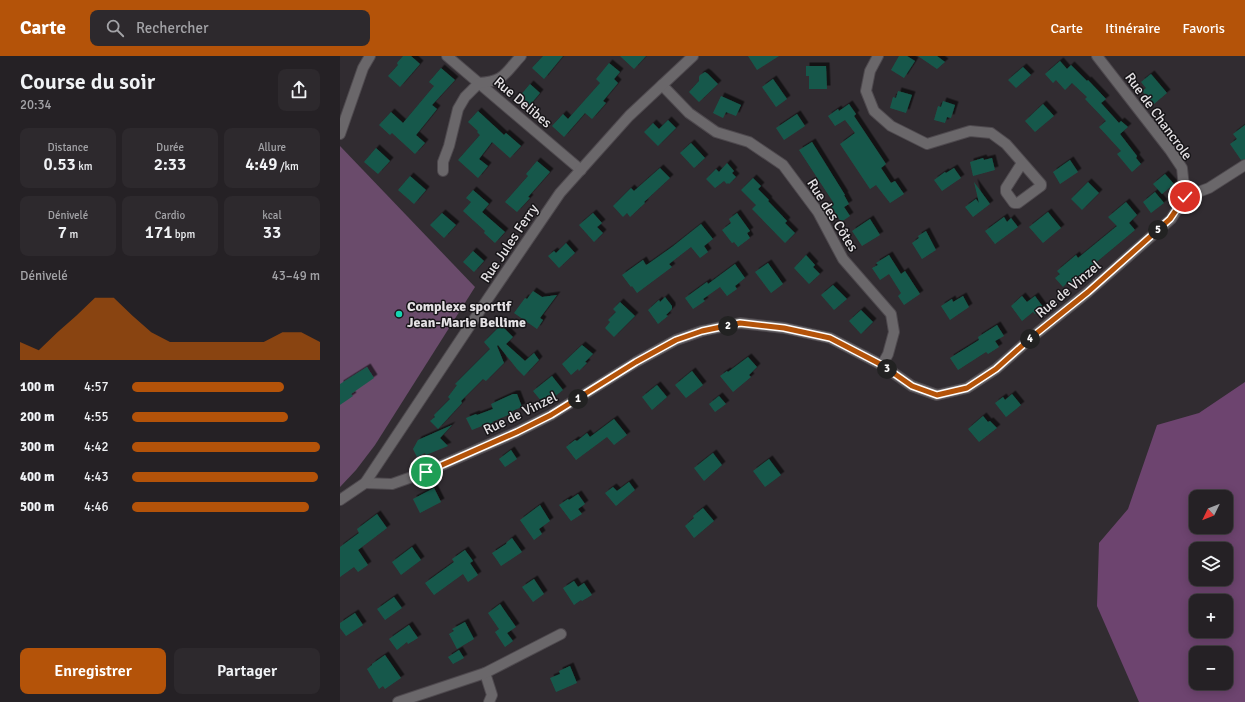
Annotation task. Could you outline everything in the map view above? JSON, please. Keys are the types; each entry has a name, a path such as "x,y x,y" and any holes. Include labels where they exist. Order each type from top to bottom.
{"street":[{"path":"340,134 363,68 370,56"},
{"name":"Rue Delibes","path":"447,56 581,170"},
{"path":"443,172 443,162 449,146 458,109 466,97 479,83 492,82 502,78 521,56"},
{"name":"Rue Jules Ferry","path":"340,500 366,483 556,199 629,116 693,56"},
{"path":"878,56 870,71 866,91 874,111 891,126 927,144 970,131 991,134 1006,144 1022,163"},
{"name":"Rue de Chancrole","path":"1097,56 1170,150 1182,168 1185,197"},
{"name":"Rue des Côtes","path":"662,85 689,113 716,132 749,142 783,165 818,212 843,259 891,314 894,332 888,354 882,365"},
{"path":"1185,197 1209,188 1245,165"},
{"name":"Rue de Vinzel","path":"366,483 392,484 426,472 517,432 551,415 676,340 702,331 740,323 784,328 830,338 882,365 912,386 937,395 967,388 996,369 1032,337 1088,292 1170,219 1185,197"},
{"path":"398,702 485,673 561,634"},
{"path":"485,673 492,696 489,702"}],"shaded area":[{"name":"Complexe sportif Jean-Marie Bellime","path":"340,146 475,287 375,445 356,470 340,487"},
{"path":"1245,382 1245,702 1139,702 1097,606 1099,543 1128,509 1157,425 1199,413"}],"building":[{"path":"403,56 411,56 420,64 400,87 388,76 398,65 397,63"},
{"path":"543,56 563,56 544,79 532,68"},
{"path":"620,56 646,56 634,69"},
{"path":"748,56 779,56 757,70"},
{"path":"899,56 907,56 915,61 904,78 891,70"},
{"path":"918,56 937,56 945,62 937,69"},
{"path":"1060,61 1067,69 1071,65 1087,81 1088,80 1106,99 1101,103 1119,123 1121,121 1128,127 1120,134 1137,156 1136,158 1141,164 1132,172 1117,154 1121,151 1099,127 1106,121 1085,99 1087,97 1072,83 1065,90 1056,80 1053,83 1045,74"},
{"path":"609,63 620,72 614,79 618,83 603,101 606,103 592,119 585,113 564,137 552,126 563,114 568,119 600,83 596,79"},
{"path":"806,66 826,66 827,89 809,89 809,76 806,76"},
{"path":"1023,67 1031,75 1016,88 1008,80"},
{"path":"441,68 455,80 432,105 437,109 416,135 425,143 415,154 392,133 390,135 379,125 391,112 403,123 434,86 429,82"},
{"path":"705,72 718,84 699,102 689,92 699,81 700,75"},
{"path":"1151,74 1167,93 1154,104 1142,91 1146,88 1141,82"},
{"path":"773,79 787,99 776,107 762,87"},
{"path":"530,84 540,93 529,106 519,97"},
{"path":"898,91 912,95 906,113 890,108 893,97 896,98"},
{"path":"721,96 741,105 736,116 726,112 723,118 713,113"},
{"path":"943,101 955,105 951,118 947,117 945,123 934,120 938,106 941,107"},
{"path":"849,104 856,114 854,116 886,164 881,168 891,183 895,181 904,194 890,203 876,185 870,189 840,144 855,133 845,120 835,126 828,116"},
{"path":"1043,104 1054,116 1035,132 1025,121"},
{"path":"478,111 504,135 506,133 521,146 510,158 492,142 479,159 488,166 478,178 458,160 480,135 477,132 478,131 468,122"},
{"path":"797,114 805,126 784,140 776,128"},
{"path":"668,120 676,128 658,146 644,132 653,123 659,129"},
{"path":"1245,125 1245,159 1241,160 1230,144 1237,139 1233,134"},
{"path":"812,142 849,204 844,207 850,216 841,222 830,204 833,202 799,150"},
{"path":"691,143 705,158 694,168 680,153"},
{"path":"376,148 390,161 378,174 364,162"},
{"path":"983,158 984,160 992,158 995,170 973,176 970,162"},
{"path":"1070,160 1078,172 1060,184 1053,172"},
{"path":"537,161 550,172 517,212 505,202 528,176 526,174"},
{"path":"727,163 734,171 732,173 736,177 729,184 724,181 715,188 706,179 716,169 719,172"},
{"path":"660,168 670,178 630,217 627,213 623,217 613,206 631,188 634,191"},
{"path":"954,168 961,178 942,191 934,180 945,172 946,173"},
{"path":"1165,174 1174,184 1162,194 1153,184"},
{"path":"410,176 426,190 414,204 398,190"},
{"path":"753,178 761,186 758,189 787,221 785,223 795,233 785,243 752,209 756,205 741,190"},
{"path":"974,182 990,204 973,217 965,207 976,199 979,203"},
{"path":"1088,182 1099,193 1082,210 1071,199"},
{"path":"473,190 489,204 482,212 505,232 495,243 484,233 485,231 463,211 471,202 466,198"},
{"path":"1155,192 1164,203 1151,213 1143,202"},
{"path":"1126,202 1137,215 1129,223 1135,230 1069,285 1067,283 1063,287 1055,278 1060,274 1057,271 1076,255 1078,258 1117,226 1108,217"},
{"path":"1048,212 1061,228 1043,243 1029,227"},
{"path":"442,213 456,225 444,238 430,225"},
{"path":"593,213 602,223 597,227 603,233 594,242 579,225"},
{"path":"737,213 750,231 747,233 750,238 738,247 734,242 732,243 722,230 731,223 729,219"},
{"path":"1004,217 1007,222 1011,218 1018,227 995,244 985,231"},
{"path":"870,219 880,235 862,246 852,231"},
{"path":"701,224 713,239 704,246 708,252 700,258 691,247 669,264 672,267 637,293 632,286 631,287 622,275 643,260 646,265 648,264"},
{"path":"926,231 936,250 922,259 912,243 919,238 918,236"},
{"path":"566,243 575,253 559,268 548,256 554,251 556,253"},
{"path":"473,251 484,261 474,272 463,262"},
{"path":"806,255 815,265 813,267 820,274 809,284 794,268"},
{"path":"889,255 901,274 905,271 920,294 904,305 898,296 901,293 889,274 880,280 872,268 878,265 876,263"},
{"path":"768,263 783,284 771,293 755,272"},
{"path":"735,264 745,278 735,286 737,289 727,296 720,287 703,299 705,301 693,309 685,298 707,282 708,284"},
{"path":"833,285 847,299 834,310 821,295"},
{"path":"533,291 542,297 557,295 540,318 543,320 537,329 514,313 525,298 527,299"},
{"path":"963,296 969,307 950,320 941,306 952,299 953,302"},
{"path":"1022,296 1027,302 1035,296 1043,307 1035,314 1033,312 1022,321 1011,306"},
{"path":"665,297 672,306 672,309 666,315 668,316 658,324 648,310 659,300 660,302"},
{"path":"620,302 635,316 614,337 605,328 610,322 608,320 616,312 613,309"},
{"path":"861,310 873,322 861,334 849,321"},
{"path":"501,325 513,337 506,344 525,361 534,353 539,360 524,376 498,345 497,346 504,363 486,381 483,379 461,401 462,403 438,429 430,421 450,399 448,397 457,385 455,384 490,349 484,342"},
{"path":"997,325 1004,336 995,341 999,347 988,354 986,352 958,370 950,358 979,340 978,337"},
{"path":"582,345 593,354 579,371 578,369 571,375 562,364"},
{"path":"748,357 757,367 749,375 751,377 733,392 720,376"},
{"path":"367,367 374,378 351,394 353,396 340,405 340,384"},
{"path":"692,371 703,385 686,398 675,385"},
{"path":"552,376 563,390 553,398 551,396 542,402 533,391"},
{"path":"657,385 667,397 652,410 642,397"},
{"path":"513,394 517,394 522,407 512,411 513,413 492,422 493,423 483,428 482,426 472,430 466,418 493,409 491,404"},
{"path":"1012,394 1021,405 1006,417 995,403 1003,397 1005,400"},
{"path":"719,396 726,404 715,412 709,404"},
{"path":"983,416 988,422 990,421 997,428 979,442 968,429"},
{"path":"614,419 627,435 614,445 607,437 576,460 566,447 587,433 590,437"},
{"path":"452,425 440,438 448,446 417,457 413,449 418,440"},
{"path":"511,450 517,459 505,467 499,459"},
{"path":"713,453 722,465 704,481 694,468"},
{"path":"769,459 781,475 765,487 753,471"},
{"path":"629,482 635,490 616,506 605,493 613,487 617,491"},
{"path":"434,488 441,502 420,513 413,499"},
{"path":"578,494 585,504 578,509 582,514 571,521 559,505"},
{"path":"540,505 550,521 539,529 542,534 534,540 520,520"},
{"path":"703,508 714,521 694,538 685,526 694,518 693,516"},
{"path":"377,514 387,528 358,550 368,565 358,572 354,567 340,577 340,547 359,533 357,529"},
{"path":"512,538 522,552 501,566 492,553"},
{"path":"412,547 421,560 401,575 392,562"},
{"path":"465,550 473,561 470,563 478,575 468,582 463,574 434,595 425,583 454,562 452,559"},
{"path":"534,579 544,594 533,602 522,587"},
{"path":"574,581 578,587 584,583 592,595 574,605 563,588"},
{"path":"394,597 402,608 385,620 377,609"},
{"path":"500,604 516,627 507,633 513,641 505,647 495,632 499,629 488,613"},
{"path":"355,613 363,625 346,636 340,628 340,623"},
{"path":"465,622 474,639 457,649 449,634 454,631 452,629"},
{"path":"409,625 418,638 408,644 407,642 397,650 389,639"},
{"path":"459,650 464,658 453,664 448,657"},
{"path":"385,655 401,678 385,689 383,686 379,689 367,669"},
{"path":"570,666 577,683 556,692 550,678 560,674 559,671"}],"place":[{"name":"Complexe sportif Jean-Marie Bellime","path":"399,314"}],"route":[{"path":"426,472 517,432 551,415 636,362 676,340 702,331 740,323 784,328 830,338 882,365 912,386 937,395 967,388 996,369 1032,337 1088,292 1170,219 1185,197"}]}
